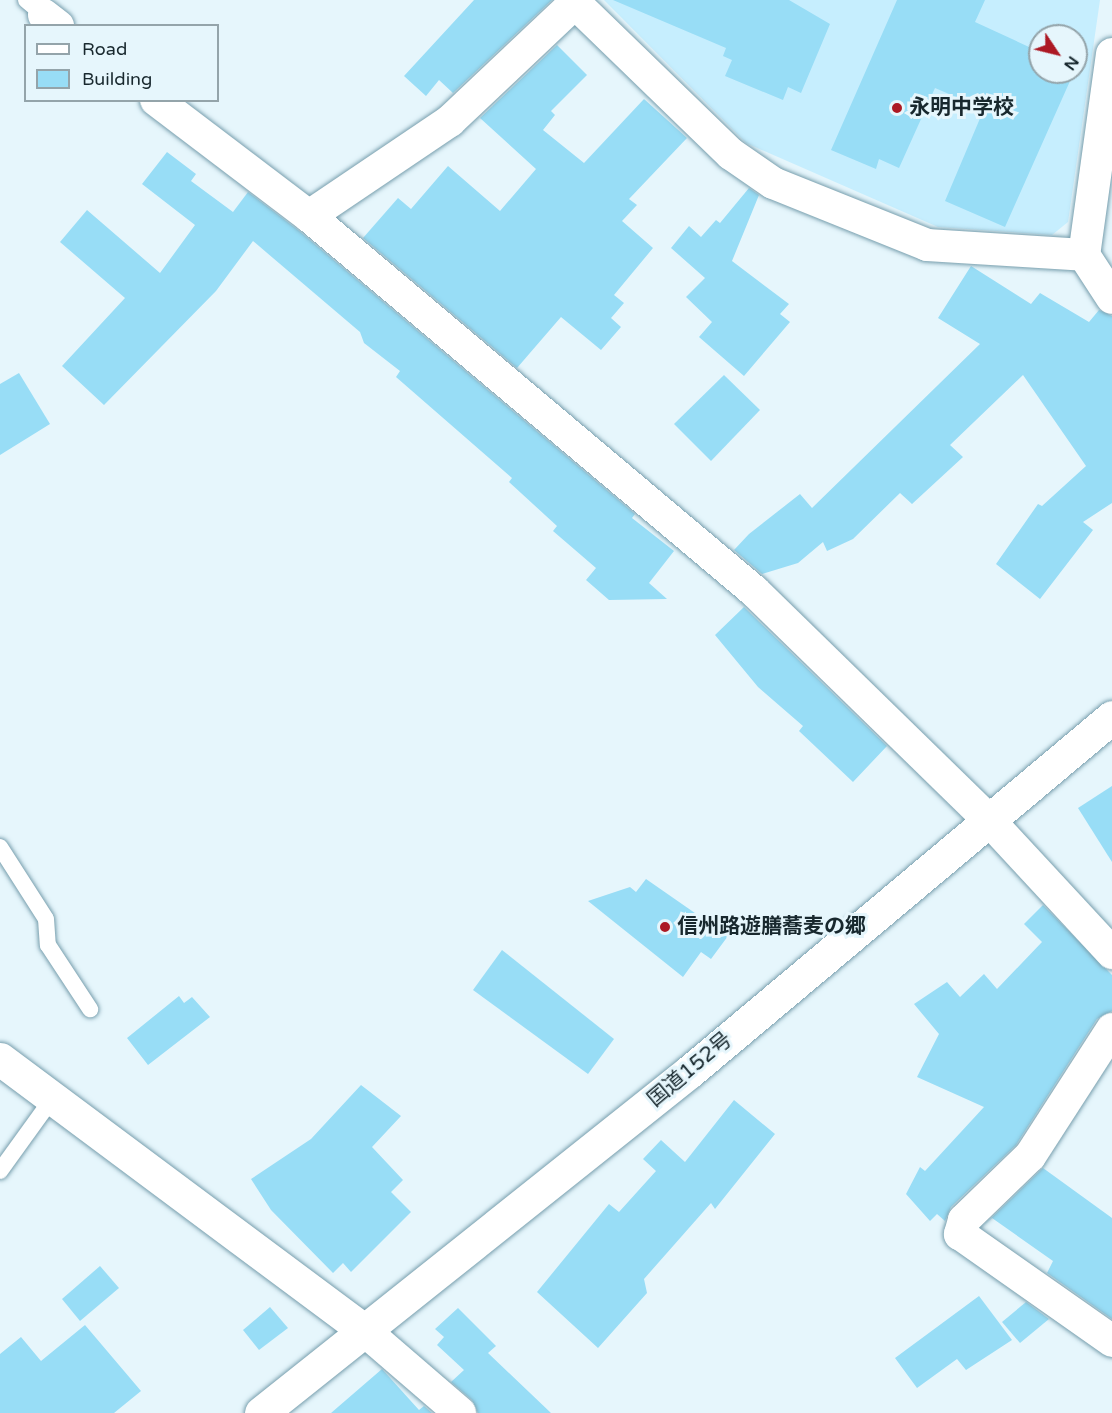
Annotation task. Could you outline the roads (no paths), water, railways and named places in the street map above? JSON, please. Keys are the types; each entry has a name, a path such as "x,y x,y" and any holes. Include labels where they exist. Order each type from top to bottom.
{"main road":[{"name":"国道152号","path":"261,1413 689,1072 1112,717"},
{"path":"0,1059 364,1330"}],"street":[{"path":"309,216 450,121 576,1 731,154 773,183 927,245 1084,255"},
{"path":"1112,54 1084,255 1112,298"},
{"path":"159,102 309,216 754,591 988,819 1112,953"},
{"path":"1112,1029 1030,1156 964,1220 960,1234 1112,1341"},
{"path":"364,1330 460,1413"}],"lane":[{"path":"0,847 46,919 48,945 90,1009"},
{"path":"0,1170 52,1099"}],"place":[{"name":"永明中学校","path":"897,108"},
{"name":"信州路遊膳蕎麦の郷","path":"665,927"}]}
